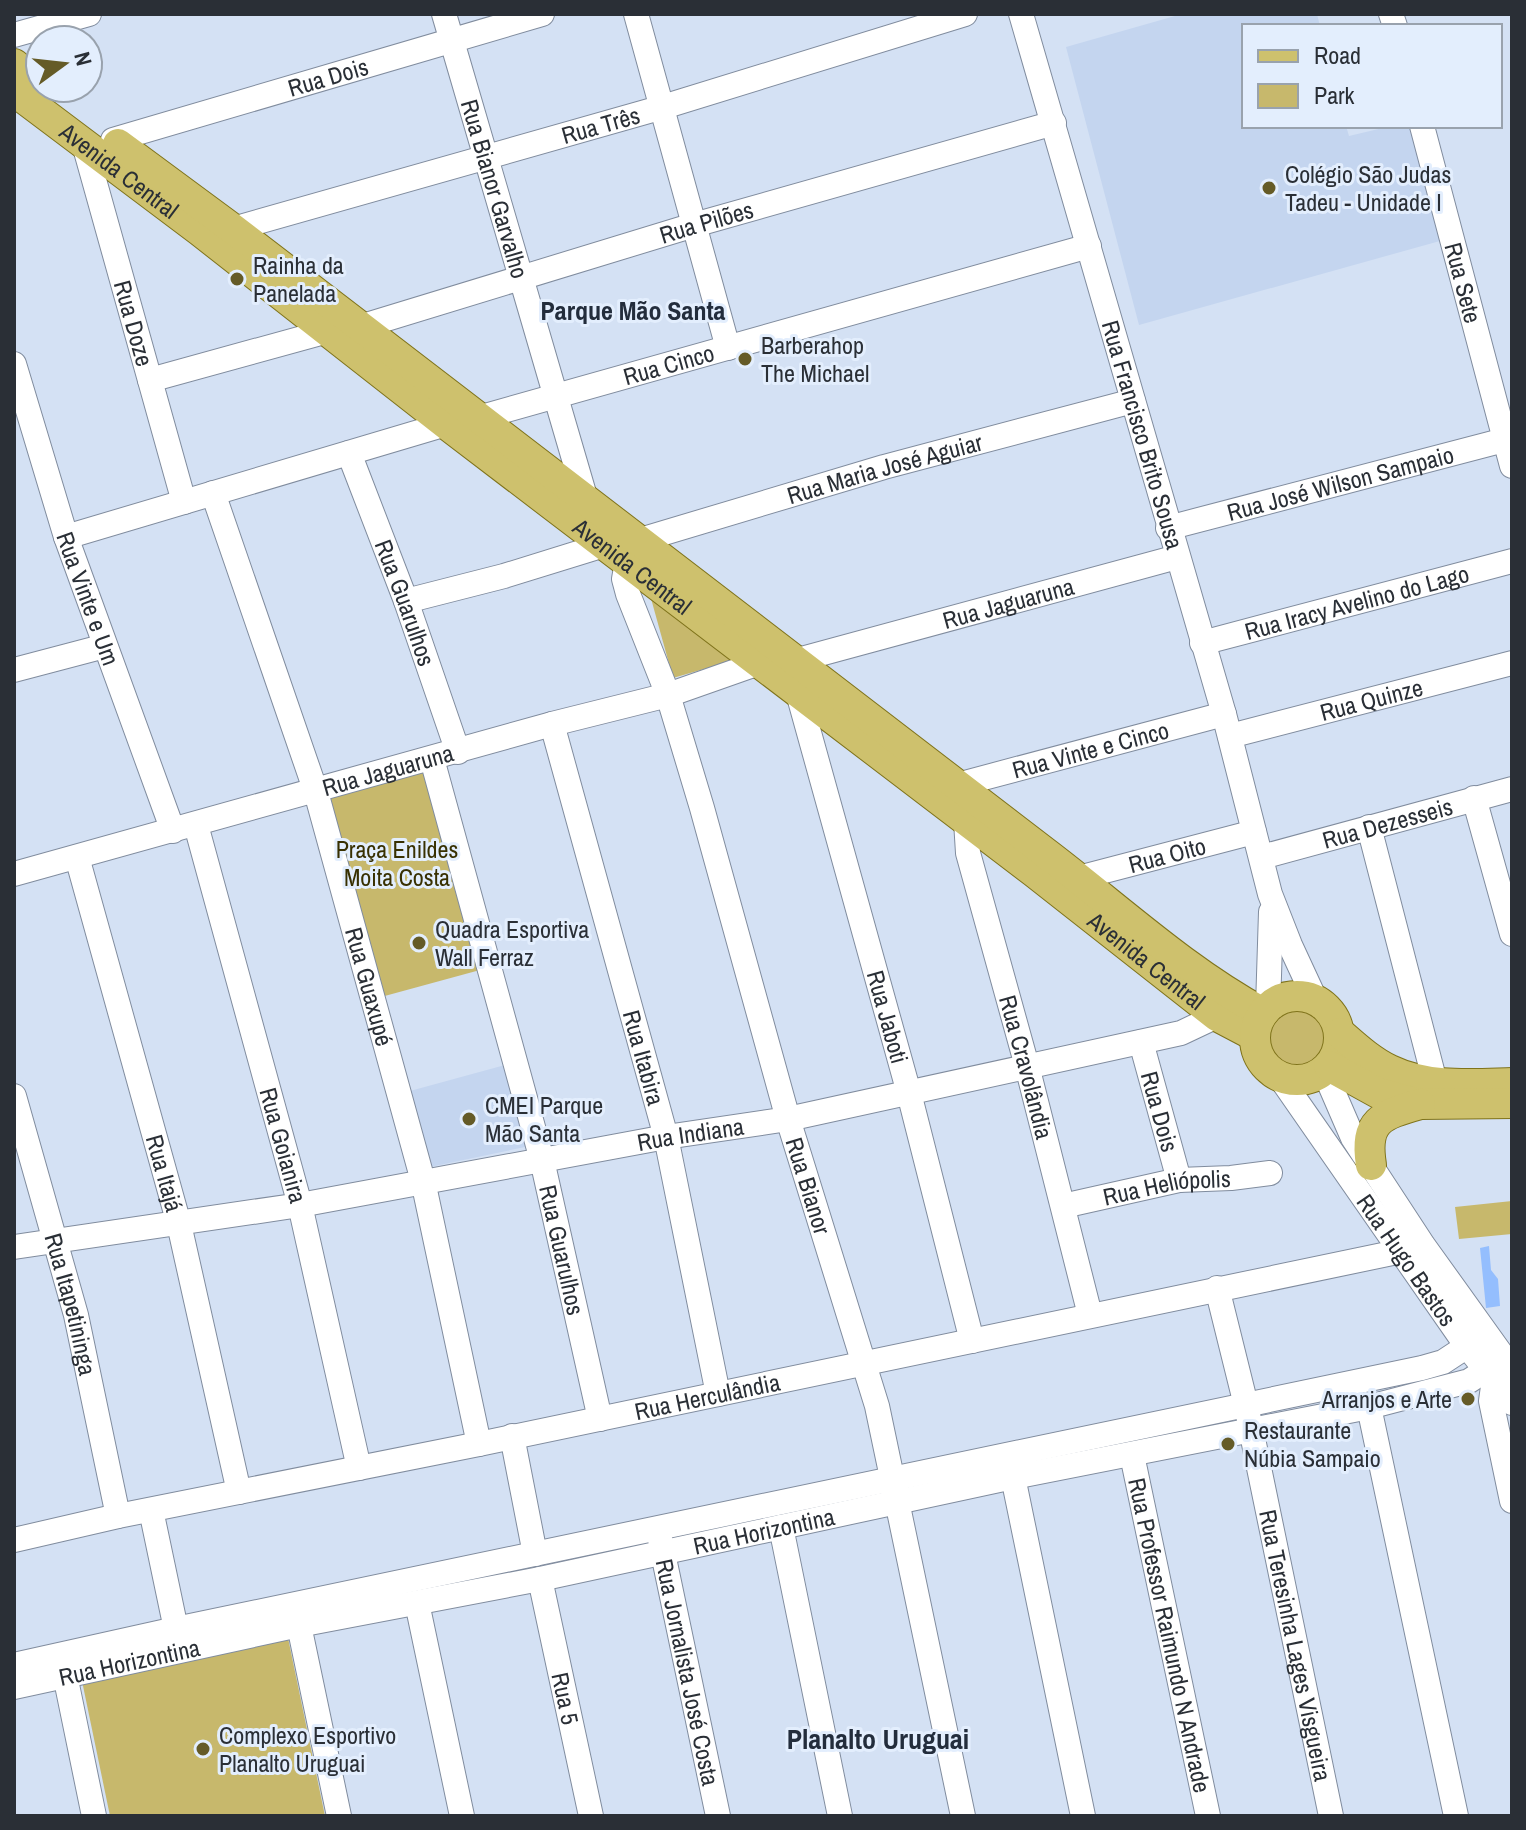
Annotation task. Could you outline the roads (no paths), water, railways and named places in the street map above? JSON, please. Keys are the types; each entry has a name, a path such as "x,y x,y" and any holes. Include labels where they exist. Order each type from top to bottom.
{"main road":[{"name":"Avenida Central","path":"14,91 99,142 175,198 328,331 446,424 623,549 794,661 957,785 1041,863 1217,1016 1262,1019"},
{"name":"Avenida Central","path":"60,104 99,142"},
{"name":"Avenida Central","path":"175,198 233,229 586,500 623,549 759,663 966,821 1041,863 1078,878 1262,1019"},
{"path":"1290,996 1315,999 1327,1007 1336,1020 1340,1033 1339,1048 1326,1069 1302,1080 1279,1076 1261,1060 1262,1019 1290,996"},
{"path":"1340,1033 1378,1064 1427,1093 1512,1103"},
{"path":"1326,1069 1378,1093 1427,1093 1512,1083"},
{"path":"1371,1165 1367,1143 1370,1132 1384,1117 1427,1093"}],"street":[{"path":"14,35 89,14"},
{"name":"Rua Bianor Garvalho","path":"444,14 586,500"},
{"name":"Rua Dois","path":"99,142 542,14"},
{"path":"636,14 728,348"},
{"name":"Rua Três","path":"233,229 663,107 965,14"},
{"name":"Rua Francisco Brito Sousa","path":"1021,14 1227,725 1270,894"},
{"name":"Rua Pilões","path":"360,327 694,225 1054,123"},
{"name":"Rua Sete","path":"1423,128 1508,439 1512,466"},
{"name":"Rua Doze","path":"99,142 150,380 184,502"},
{"name":"Rua Cinco","path":"478,418 1089,246"},
{"path":"150,380 328,331"},
{"name":"Rua Vinte e Um","path":"14,364 66,537 105,646 184,828"},
{"name":"Rua Maria José Aguiar","path":"406,601 623,549 884,467 1133,401"},
{"path":"66,537 446,424"},
{"name":"Rua José Wilson Sampaio","path":"1168,528 1508,439"},
{"name":"Rua Guarulhos","path":"349,453 406,601 458,752"},
{"name":"Rua Guaxupé","path":"213,493 316,792 423,1181 479,1444"},
{"name":"Rua Bianor","path":"623,549 628,594 668,695 788,1119 866,1363 897,1490 963,1816"},
{"name":"Rua Jaguaruna","path":"794,661 1177,557"},
{"name":"Rua Iracy Avelino do Lago","path":"1202,643 1512,561"},
{"path":"14,670 105,646"},
{"name":"Rua Jaguaruna","path":"14,874 552,724 668,695 759,663"},
{"name":"Rua Quinze","path":"1227,725 1512,663"},
{"name":"Rua Jaboti","path":"798,693 909,1093 972,1341"},
{"name":"Rua Itabira","path":"552,724 666,1137 718,1394"},
{"name":"Rua Vinte e Cinco","path":"957,785 1227,725"},
{"name":"Rua Guarulhos","path":"432,759 542,1160 600,1419"},
{"name":"Rua Dezesseis","path":"1262,857 1512,789"},
{"path":"1474,798 1512,934"},
{"name":"Rua Cravolândia","path":"966,821 968,853 1027,1066 1090,1315"},
{"path":"1369,827 1427,1093"},
{"name":"Rua Goianira","path":"184,828 300,1205 359,1468"},
{"name":"Rua Oito","path":"1078,878 1254,832"},
{"name":"Rua Itajá","path":"77,857 179,1224 239,1492"},
{"path":"1270,894 1315,999"},
{"path":"1262,1019 1273,930 1270,894"},
{"name":"Rua Indiana","path":"14,1247 300,1205 666,1137 788,1119 1141,1042 1194,1028 1217,1016"},
{"name":"Rua Dois","path":"1141,1042 1179,1180"},
{"path":"1326,1069 1345,1124 1499,1364 1491,1401 1512,1501"},
{"name":"Rua Hugo Bastos","path":"1279,1076 1466,1345 1499,1364 1512,1403"},
{"name":"Rua Itapetininga","path":"14,1096 91,1379 118,1516"},
{"name":"Rua Heliópolis","path":"1063,1206 1179,1180 1270,1173"},
{"name":"Rua Herculândia","path":"14,1540 1402,1251"},
{"name":"Rua Teresinha Lages Visgueira","path":"1217,1288 1246,1405 1331,1816"},
{"name":"Rua Horizontina","path":"14,1665 176,1629 417,1603 540,1579 660,1541 897,1490 1246,1405 1422,1368 1443,1362 1466,1345"},
{"name":"Rua Horizontina","path":"14,1687 535,1554 781,1527 897,1490 1013,1477 1369,1407 1459,1385 1499,1364"},
{"path":"1369,1407 1456,1816"},
{"path":"512,1436 535,1554"},
{"name":"Rua Professor Raimundo N Andrade","path":"1132,1455 1208,1816"},
{"path":"1013,1477 1083,1816"},
{"path":"151,1510 176,1629"},
{"path":"781,1527 840,1816"},
{"name":"Rua Jornalista José Costa","path":"660,1541 718,1816"},
{"name":"Rua 5","path":"540,1579 591,1816"},
{"path":"417,1603 462,1816"},
{"path":"296,1615 339,1816"},
{"path":"65,1675 94,1816"}],"water":[{"path":"1489,1246 1491,1270 1498,1279 1500,1306 1486,1308 1480,1248"}],"place":[{"name":"Colégio São Judas Tadeu - Unidade I","path":"1269,188"},
{"name":"Rainha da Panelada","path":"237,279"},
{"name":"Barberahop The Michael","path":"745,359"},
{"name":"Quadra Esportiva Wall Ferraz","path":"419,943"},
{"name":"CMEI Parque Mão Santa","path":"469,1119"},
{"name":"Arranjos e Arte","path":"1468,1399"},
{"name":"Restaurante Núbia Sampaio","path":"1228,1444"},
{"name":"Complexo Esportivo Planalto Uruguai","path":"203,1749"}],"district":[{"name":"Parque Mão Santa","path":"633,310"},
{"name":"Planalto Uruguai","path":"878,1739"}],"park label":[{"name":"Praça Enildes Moita Costa","path":"397,863"}]}
